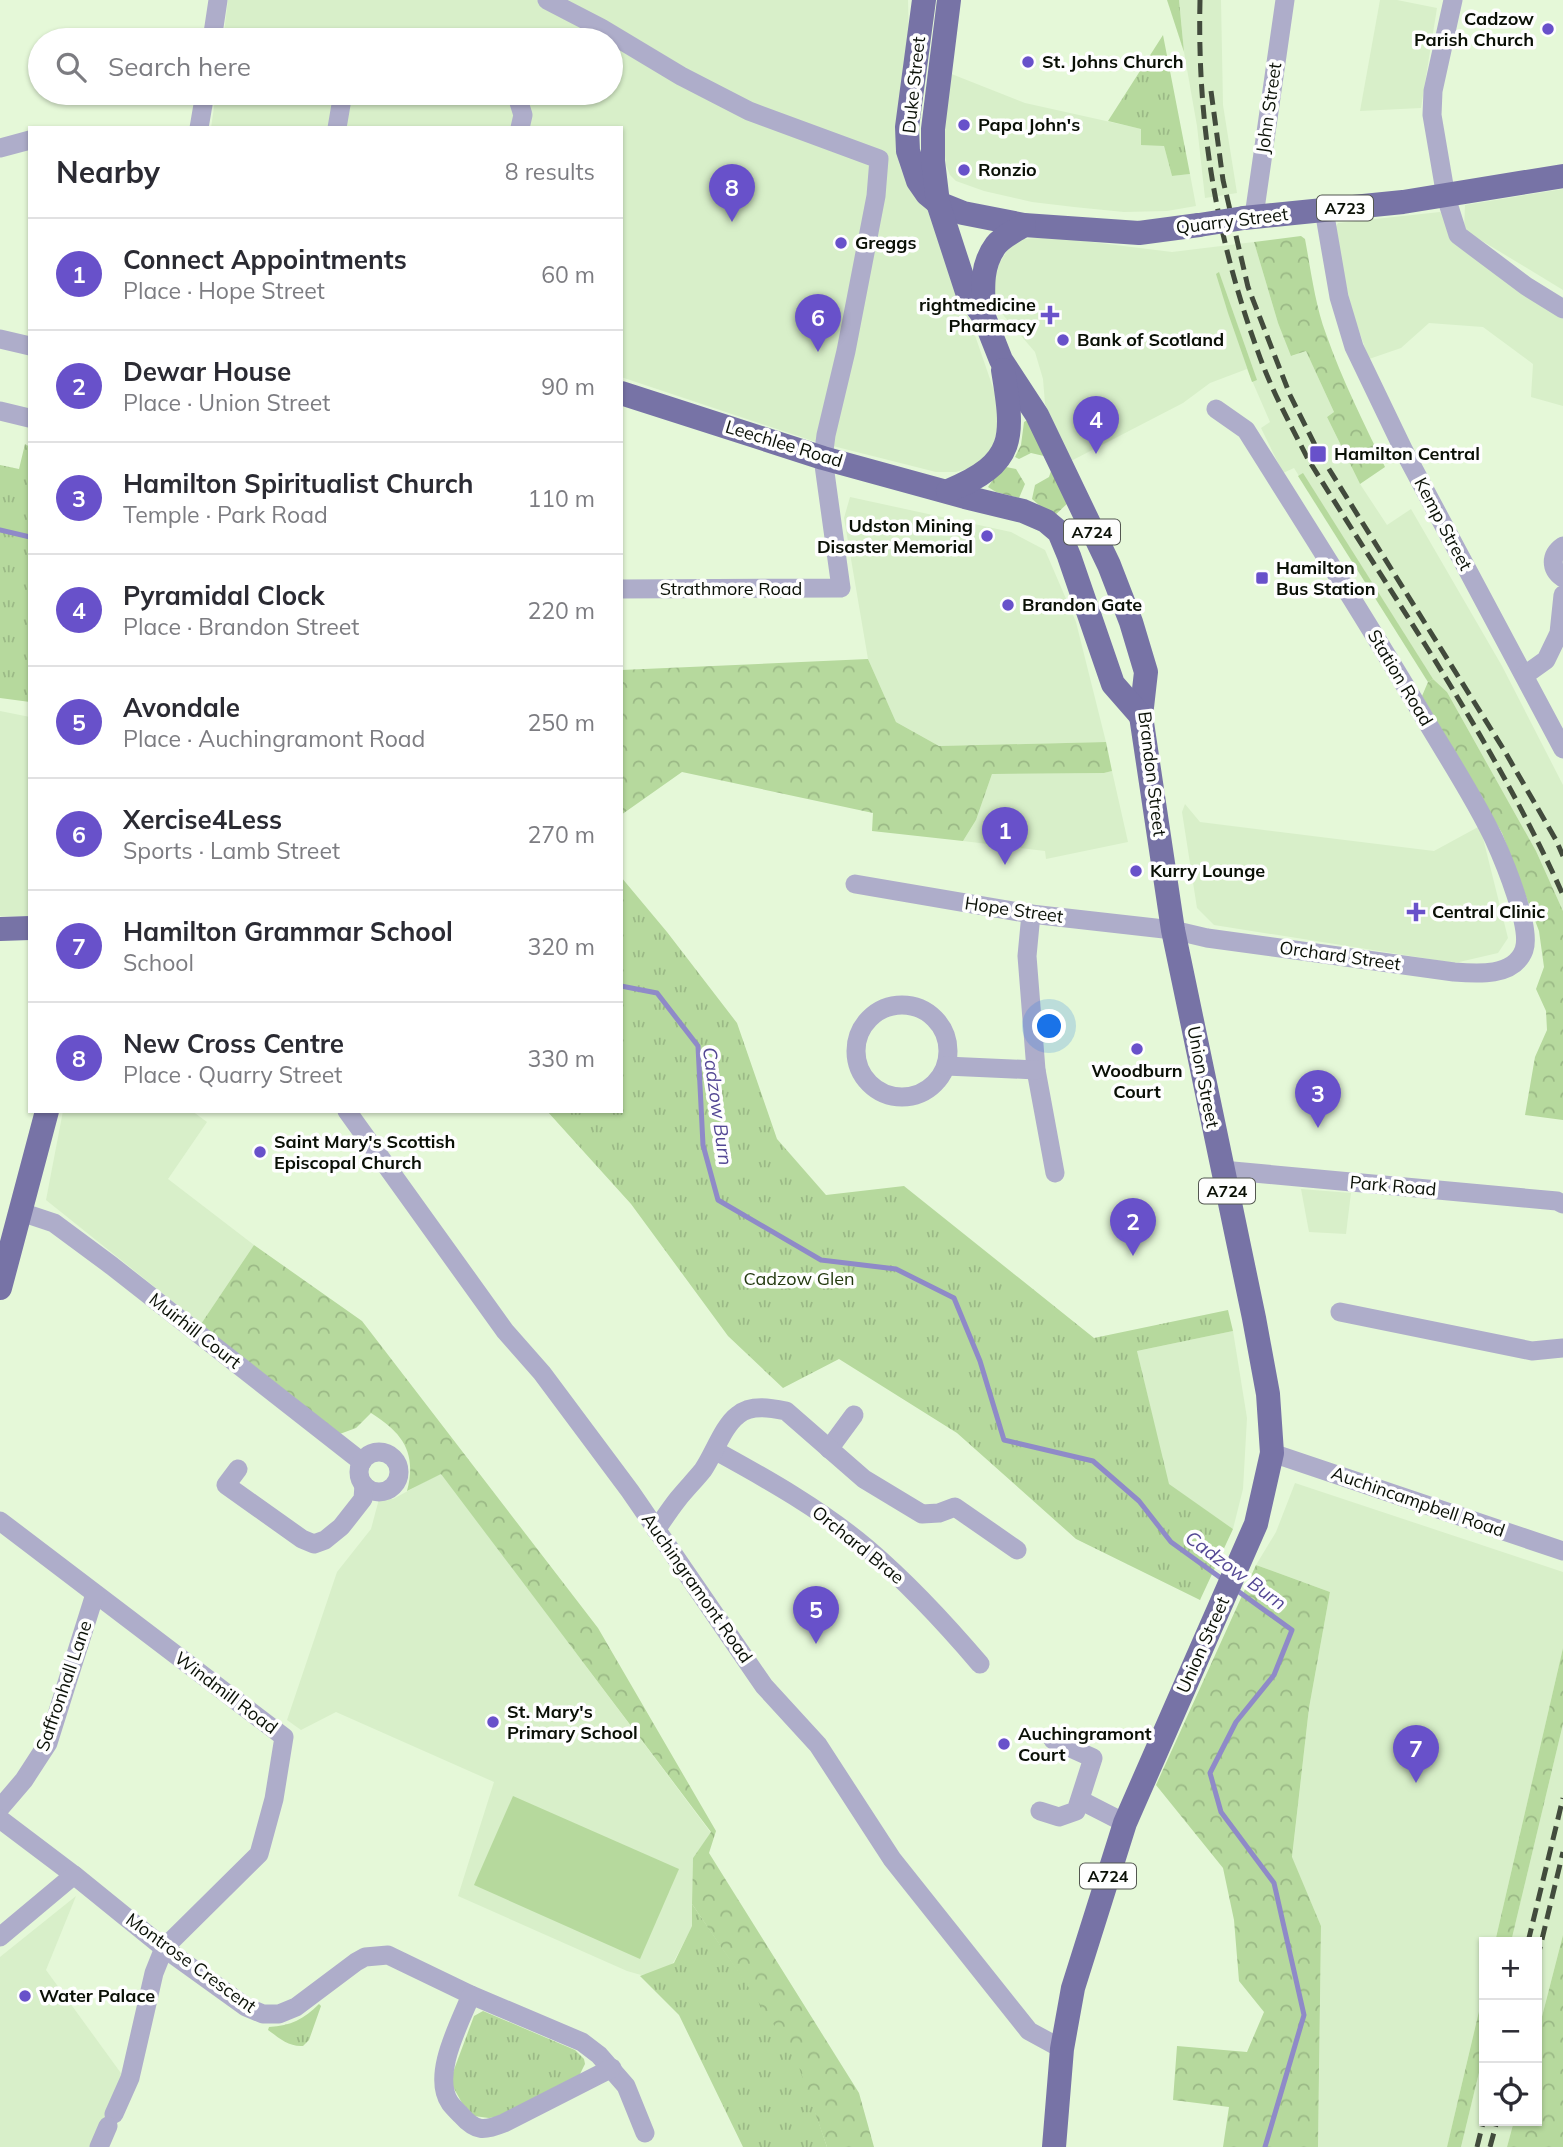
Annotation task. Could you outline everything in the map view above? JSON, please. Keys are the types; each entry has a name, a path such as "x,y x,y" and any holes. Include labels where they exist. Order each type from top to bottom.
{"main road":[{"name":"Duke Street","path":"924,0 907,127 908,151 918,181 938,203"},
{"name":"Duke Street","path":"933,161 937,92 949,0"},
{"name":"Brandon Street","path":"933,161 938,203 968,295 984,317 1001,360 1037,415 1109,565 1132,622 1146,673 1141,716 1173,930"},
{"name":"Quarry Street","path":"933,161 944,181 958,194 988,205 1102,229 1139,233 1249,217 1446,197"},
{"name":"A723","path":"1446,197 1563,176"},
{"name":"Quarry Street","path":"938,203 964,213 1024,225 1058,229 1102,229"},
{"name":"Brandon Street","path":"984,317 983,282 987,260 997,243 1024,225"},
{"path":"948,491 981,476 1002,455 1010,431 1001,360"},
{"name":"Leechlee Road","path":"623,394 823,458 1023,511 1046,521 1059,533 1083,592 1113,684 1141,716"},
{"path":"0,929 28,928"},
{"name":"Union Street","path":"1054,2147 1062,2049 1073,1988 1125,1823 1256,1524 1272,1453 1264,1367 1173,930"},
{"path":"0,1288 46,1113"}],"street":[{"path":"214,28 218,0"},
{"path":"547,0 601,28"},
{"name":"John Street","path":"1249,217 1285,0"},
{"path":"1453,0 1433,91 1432,116 1446,197 1458,235 1526,286 1563,309"},
{"path":"623,41 681,76 749,111 879,159 876,196 823,458"},
{"path":"199,126 203,105"},
{"path":"337,126 341,105"},
{"path":"520,105 523,115 520,126"},
{"path":"0,148 28,141"},
{"name":"Kemp Street","path":"1324,210 1339,297 1354,347 1404,451 1563,749"},
{"path":"0,339 28,346"},
{"name":"Station Road","path":"1216,410 1246,429 1410,694 1493,838 1524,923 1524,952 1507,967"},
{"path":"0,411 28,418"},
{"name":"Strathmore Road","path":"623,589 841,588 823,458"},
{"path":"1563,546 1555,552 1552,559 1556,573 1563,578"},
{"path":"1525,675 1546,660 1559,633 1563,595"},
{"name":"Hope Street","path":"855,884 1031,914 1173,930"},
{"path":"1031,914 1027,956 1036,1070 1055,1174"},
{"name":"Orchard Street","path":"1173,930 1206,938 1454,972 1490,974 1507,967"},
{"path":"894,1005 910,1005 925,1011 937,1021 946,1034 949,1050 946,1066 938,1080 926,1091 911,1097 895,1097 880,1091 868,1081 859,1068 856,1052 859,1036 866,1022 879,1011 894,1005"},
{"path":"946,1066 1036,1070"},
{"name":"Auchingramont Road","path":"348,1113 505,1331 542,1373 630,1491 764,1686 818,1745 892,1859 1028,2031 1062,2049"},
{"name":"Park Road","path":"1222,1170 1557,1201 1563,1204"},
{"name":"Muirhill Court","path":"21,1212 54,1223 362,1462"},
{"path":"1340,1312 1532,1351 1563,1348"},
{"path":"656,1531 716,1451 727,1428 739,1414 752,1408 772,1408 786,1411 864,1479 922,1514 939,1513 955,1507 1017,1550"},
{"path":"829,1449 854,1415"},
{"name":"Orchard Brae","path":"716,1451 788,1491 866,1547 926,1602 980,1664"},
{"path":"239,1469 226,1485 302,1539 314,1544 326,1540 341,1527 363,1499 364,1485 359,1473 362,1462 372,1454 384,1453 395,1460 399,1472 395,1484 385,1491 373,1491 364,1485"},
{"name":"Auchincampbell Road","path":"1272,1453 1563,1551"},
{"name":"Windmill Road","path":"0,1521 284,1737 274,1799 259,1854 164,1948"},
{"name":"Saffronhall Lane","path":"0,1808 24,1780 48,1743 95,1594"},
{"path":"1040,1811 1059,1817 1076,1811 1093,1758 1053,1740"},
{"path":"1080,1800 1125,1823"},
{"name":"Montrose Crescent","path":"0,1819 164,1948 246,2007 263,2014 279,2014 296,2007 356,1962 376,1955 388,1955 471,1995 582,2042 598,2054 626,2086 649,2142"},
{"path":"0,1937 74,1875"},
{"path":"99,2147 130,2078 154,1973 164,1948"},
{"path":"471,1995 444,2066 443,2085 449,2102 474,2127 488,2129 504,2123 612,2068"}],"shaded area":[{"path":"228,0 908,0 909,40 897,136 899,163 906,182 934,216 1001,411 993,446 984,458 970,468 956,472 936,472 813,441 623,378 623,126 211,126 214,105 623,105 623,28 224,28"},
{"path":"1179,0 1221,0 1223,105 1237,193 1205,198"},
{"path":"1380,0 1397,0 1437,8 1421,108 1360,111"},
{"path":"949,73 1025,103 1142,129 1164,146 1172,176 1190,174 1196,206 1167,211 1124,212 1074,207 1032,202 984,191 956,181 946,165 943,136"},
{"path":"1563,189 1563,290 1464,230 1465,205"},
{"path":"1440,212 1447,219 1454,241 1563,319 1563,406 1531,397 1533,364 1483,327 1429,323 1401,348 1369,359 1353,314 1333,232 1338,223"},
{"path":"1051,237 1172,252 1254,242 1278,323 1292,356 1306,351 1334,412 1327,417 1360,484 1387,525 1411,509 1502,666 1563,785 1563,911 1536,851 1447,692 1433,679 1428,682 1294,468 1283,473 1261,428 1270,422 1247,369 1210,383 1183,403 1071,461 1045,404 1043,379 1035,352 1004,316 995,298 994,284 999,264 1008,249 1022,239"},
{"path":"850,497 1011,532 1045,550 1076,622 1106,742 939,746 896,722 868,659 844,518"},
{"path":"0,711 28,717 28,916 0,916"},
{"path":"1112,771 1128,842 1046,859 1045,851 963,841 976,820 992,774"},
{"path":"1185,804 1200,822 1434,851 1480,826 1508,938 1498,953 1455,963 1214,925 1197,908 1182,812"},
{"path":"63,1113 195,1113 207,1122 168,1179 254,1245 201,1324 46,1200"},
{"path":"1301,1189 1351,1193 1346,1234 1309,1232"},
{"path":"1233,1331 1247,1418 1243,1489 1233,1529 1168,1484 1137,1351"},
{"name":"St. Mary's Primary School","path":"441,1473 711,1833 693,1858 692,1927 673,1963 659,1972 641,1975 627,1971 458,1896 494,1782 336,1712 301,1730 287,1720 337,1572 371,1529 379,1499 393,1499"},
{"path":"1295,1483 1563,1572 1563,1648 1496,1937 1479,1937 1479,2011 1447,2147 1318,2147 1321,1926 1292,1858 1309,1708 1330,1592 1256,1565 1276,1532"},
{"path":"1563,1724 1563,1935 1542,2017 1542,1937 1512,1937"},
{"path":"76,1896 46,1970 123,2076 93,2147 0,2147 0,1957"},
{"path":"1479,2073 1479,2126 1513,2126 1507,2147 1461,2147"}],"green space":[{"path":"1167,0 1179,0 1184,52"},
{"path":"1163,35 1190,174 1172,176 1164,146 1141,145 1141,129 1108,121"},
{"path":"1301,236 1305,239 1316,299 1326,334 1346,385 1385,467 1360,484 1327,417 1334,412 1306,351 1291,356 1278,323 1254,242"},
{"path":"1219,272 1257,380 1252,382 1216,274"},
{"path":"1029,419 1044,456 1031,453 1019,459 1015,457 1021,445 1024,422"},
{"path":"25,444 28,446 28,702 0,698 0,465 19,469"},
{"path":"1006,467 1016,469 1025,484 1019,498 988,487"},
{"path":"1052,468 1069,502 1053,517 1032,499 1035,485 1049,477"},
{"path":"1303,473 1433,679 1428,682 1298,476"},
{"path":"868,659 896,722 939,746 1106,742 1112,771 992,774 976,820 963,841 872,831 873,813 682,772 623,814 623,670"},
{"path":"1433,679 1447,692 1536,851 1563,911 1563,1120 1525,1115 1535,1057 1547,1030 1546,1011 1536,989 1544,967 1539,931 1502,833 1422,696 1428,682"},
{"name":"Cadzow Glen","path":"623,879 737,1023 777,1139 826,1195 904,1186 1094,1338 1228,1310 1233,1331 1137,1351 1169,1484 1233,1529 1200,1600 1076,1539 957,1433 839,1359 783,1388 728,1336 631,1204 549,1113 623,1113"},
{"path":"254,1245 362,1321 598,1628 716,1831 709,1853 859,2093 874,2147 827,2147 795,2056 692,1904 693,1858 711,1832 441,1474 407,1491 410,1478 408,1455 405,1445 392,1428 371,1413 356,1428 337,1435 201,1324"},
{"path":"1256,1565 1330,1592 1309,1708 1292,1857 1321,1926 1318,2147 1223,2147 1229,2107 1173,2100 1177,2046 1247,2052 1264,2012 1239,1981 1234,1920 1223,1868 1156,1785"},
{"path":"1563,1648 1563,1724 1512,1937 1496,1937"},
{"path":"513,1796 679,1869 640,1959 474,1885"},
{"path":"692,1904 796,2055 827,2147 743,2147 679,2015 640,1976 674,1963 692,1926"},
{"path":"1563,1935 1563,2147 1507,2147 1513,2126 1542,2126 1542,2017"},
{"path":"319,2004 321,2006 309,2040 303,2046 280,2039 268,2030 269,2027 297,2021"},
{"path":"483,2011 575,2050 585,2064 578,2078 496,2117 474,2116 462,2103 452,2085 452,2075 474,2016"},
{"path":"1479,2011 1479,2073 1461,2147 1447,2147"}],"waterway":[{"name":"Cadzow Burn","path":"0,530 28,537"},
{"name":"Cadzow Burn","path":"623,986 657,993 698,1046 703,1145 718,1200 821,1260 896,1269 954,1298 980,1361 1004,1440 1093,1461 1139,1501 1171,1542 1225,1581"},
{"name":"Cadzow Burn","path":"1235,1589 1292,1630 1274,1675 1236,1722 1210,1773 1221,1812 1274,1883 1304,2015 1265,2147"}],"railway":[{"path":"1200,0 1202,90 1212,179 1231,266 1263,366 1308,459 1475,727 1536,838 1563,895"},
{"path":"1211,91 1223,180 1248,287 1290,395 1319,453 1504,750 1563,856"},
{"path":"1529,1937 1563,1798"},
{"path":"1542,1939 1563,1852"},
{"path":"1477,2147 1482,2126"},
{"path":"1490,2147 1496,2126"}],"place":[{"name":"Cadzow Parish Church","path":"1548,29"},
{"name":"St. Johns Church","path":"1028,62"},
{"name":"Papa John's","path":"964,125"},
{"name":"Ronzio","path":"964,170"},
{"name":"New Cross Centre","path":"732,222"},
{"name":"Greggs","path":"841,243"},
{"name":"rightmedicine Pharmacy","path":"1050,315"},
{"name":"Bank of Scotland","path":"1063,340"},
{"name":"Xercise4Less","path":"818,352"},
{"name":"Pyramidal Clock","path":"1096,454"},
{"name":"Hamilton Central","path":"1318,454"},
{"name":"Udston Mining Disaster Memorial","path":"987,536"},
{"name":"Hamilton Bus Station","path":"1262,578"},
{"name":"Brandon Gate","path":"1008,605"},
{"name":"Connect Appointments","path":"1005,865"},
{"name":"Kurry Lounge","path":"1136,871"},
{"name":"Central Clinic","path":"1416,912"},
{"name":"Woodburn Court","path":"1137,1049"},
{"name":"Hamilton Spiritualist Church","path":"1318,1128"},
{"name":"Saint Mary's Scottish Episcopal Church","path":"260,1152"},
{"name":"Dewar House","path":"1133,1256"},
{"name":"Avondale","path":"816,1644"},
{"name":"St. Mary's Primary School","path":"493,1722"},
{"name":"Auchingramont Court","path":"1004,1744"},
{"name":"Hamilton Grammar School","path":"1416,1783"},
{"name":"Water Palace","path":"25,1996"}]}
